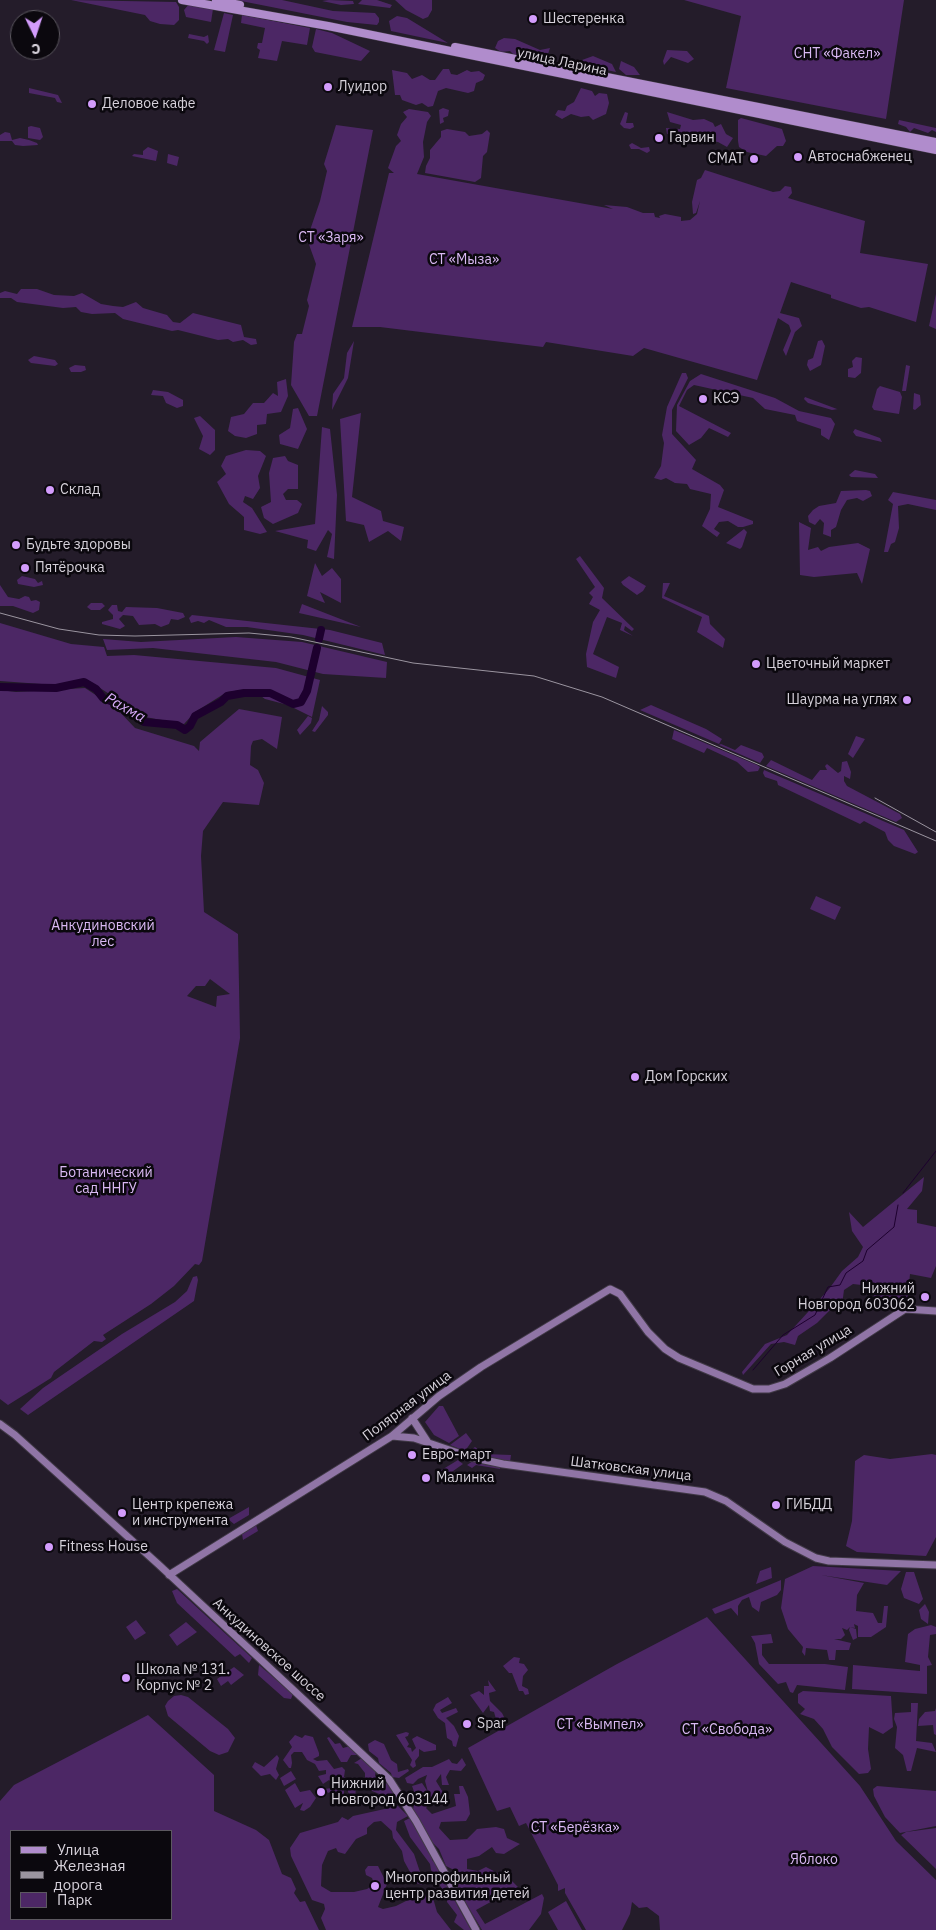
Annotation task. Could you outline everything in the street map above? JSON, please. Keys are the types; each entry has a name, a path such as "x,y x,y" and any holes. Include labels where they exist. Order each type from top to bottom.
{"main road":[{"name":"улица Ларина","path":"182,0 328,26 936,150"},
{"name":"улица Ларина","path":"216,0 936,142"},
{"name":"Горная улица","path":"610,1288 620,1294 650,1335 678,1358 743,1386 769,1389 785,1384 830,1358 900,1311 910,1308 936,1310"},
{"name":"Полярная улица","path":"169,1575 392,1436 439,1396 482,1367 610,1288"},
{"path":"412,1418 428,1442"},
{"name":"Анкудиновское шоссе","path":"0,1424 15,1435 169,1575 389,1778 416,1821 476,1930"},
{"name":"Шатковская улица","path":"392,1436 409,1437 503,1464 705,1492 726,1501 785,1542 816,1558 829,1561 936,1565"}],"green space":[{"path":"71,0 176,2 179,7 179,20 174,25 160,24 150,21 145,15"},
{"path":"236,0 282,0 333,11 375,13 379,18 379,22 377,25 347,22"},
{"path":"362,0 377,0 392,5 390,8 358,4"},
{"path":"395,0 432,0 432,10 428,17 423,19 406,10"},
{"name":"СНТ «Факел»","path":"684,0 904,0 886,119 726,88 741,16"},
{"path":"322,1 353,1 354,4 341,5"},
{"path":"189,4 213,9 211,22 186,17 184,10"},
{"path":"224,13 233,15 225,52 214,50"},
{"path":"242,15 310,28 307,45 282,41 277,61 258,58 260,50 257,48 258,43 262,43 265,28 241,23"},
{"path":"397,16 407,18 448,43 391,31 389,21"},
{"path":"316,29 332,33 370,51 361,61 315,52 312,47"},
{"path":"189,34 204,37 208,35 209,42 207,44 204,41 188,38"},
{"path":"504,38 515,39 540,50 550,48 548,54 554,61 514,55 510,51 501,52 495,48 498,41"},
{"path":"667,50 687,51 694,59 688,63 671,57 664,65 663,61"},
{"path":"593,56 612,64 616,72 602,69 597,72 594,66 582,60"},
{"path":"621,61 634,67 640,75 626,75 619,69"},
{"path":"443,69 449,69 451,74 457,75 467,70 471,72 479,71 485,75 483,80 476,83 474,91 468,93 446,88 438,91 433,106 428,107 422,103 416,105 402,100 400,95 395,95 392,70 407,73 412,79 422,75 430,80 435,80"},
{"path":"29,88 58,95 62,103 57,102 55,98 29,93"},
{"path":"581,88 592,91 595,96 599,93 607,94 609,103 606,114 593,120 589,116 581,117 571,114 562,119 555,115 558,110 565,111 567,106 574,102"},
{"path":"443,108 449,110 448,116 443,118 444,122 440,124 439,110"},
{"name":"СТ «Мыза»","path":"409,109 428,112 431,116 427,122 423,142 424,157 417,174 613,209 604,205 627,207 643,213 654,213 655,217 660,218 659,216 665,214 681,217 681,221 690,220 697,214 700,201 696,213 693,214 692,202 697,180 701,178 705,170 773,192 780,191 785,186 791,187 792,193 788,198 865,221 860,253 928,264 916,322 869,307 861,308 831,298 831,295 791,282 780,313 799,318 802,326 795,332 786,356 783,350 791,331 789,325 778,318 757,380 644,348 633,356 546,342 543,347 380,327 352,327 389,173 394,173 388,168 396,146 401,141 397,135 401,124 407,117 403,112"},
{"path":"625,112 628,113 626,123 633,123 634,127 630,129 624,128 620,124"},
{"path":"667,112 693,120 704,119 713,123 715,127 721,124 726,134 733,138 727,147 718,142 667,134 666,128 680,129 681,125 670,122"},
{"path":"741,118 782,129 786,141 783,146 777,146 766,156 747,152 739,147 738,120"},
{"path":"899,120 936,128 936,132 932,130 928,133 914,128 910,132 906,127 898,124"},
{"name":"СТ «Заря»","path":"336,125 373,130 317,416 309,416 291,385 294,342 297,334 302,334 309,306 307,300 316,264 307,239 320,201 327,171 324,164"},
{"path":"28,127 40,128 43,137 40,140 28,138"},
{"path":"447,129 465,132 469,136 482,134 487,130 490,133 487,152 483,156 481,178 475,182 425,173 430,158 430,150 441,137 441,131"},
{"path":"5,132 10,133 12,140 20,138 37,143 38,145 23,146 15,145 12,141 0,141 0,135"},
{"path":"632,143 641,148 649,147 650,151 647,153 639,149 631,149 629,145"},
{"path":"148,147 158,151 156,161 132,156 134,154 143,155 143,151"},
{"path":"168,154 179,157 177,166 167,163"},
{"path":"21,289 37,289 54,295 74,296 82,293 101,304 113,306 123,307 136,302 143,308 167,315 173,322 180,323 193,313 241,325 244,337 256,339 257,344 251,345 243,340 233,342 228,339 218,340 178,330 172,331 123,319 115,313 92,314 81,312 76,307 63,308 17,302 11,298 0,298 0,293 5,291 17,294"},
{"path":"936,294 936,329 929,326"},
{"path":"822,340 825,346 821,365 810,371 807,365 808,360 813,358 818,341"},
{"path":"354,341 348,378 332,410 333,394 344,378 347,353"},
{"path":"34,356 55,360 58,364 55,366 31,363 28,360"},
{"path":"856,357 862,358 861,373 855,378 848,377 848,369 853,367 852,361"},
{"path":"75,365 85,366 86,370 71,372 69,368"},
{"path":"906,365 910,366 906,391 902,391"},
{"path":"682,373 686,373 688,378 672,410 672,434 696,460 692,469 720,485 724,490 718,507 753,521 753,524 743,527 738,527 728,521 719,522 714,529 720,533 717,537 702,526 710,509 711,494 690,489 687,484 675,483 666,478 661,480 654,478 661,466 664,443 662,435 667,407"},
{"path":"701,374 775,398 799,411 831,418 835,424 829,440 821,435 821,429 797,421 795,415 765,409 753,398 694,385 687,390 679,406 731,433 728,437 709,428 701,438 689,445 676,431 677,405 690,381"},
{"path":"286,379 288,396 281,412 267,414 266,424 257,425 257,434 246,438 235,436 228,431 231,417 244,414 253,403 264,403 273,393 278,396 277,382"},
{"path":"880,386 900,392 902,397 899,414 874,410 872,407 877,389"},
{"path":"153,390 168,392 183,400 183,406 177,408 166,403 163,396 151,395"},
{"path":"914,393 920,395 921,405 915,410 913,409"},
{"path":"805,397 838,409 832,410 808,403 804,399"},
{"path":"298,408 307,429 298,449 280,444 279,435 290,428 293,409"},
{"path":"361,413 352,497 381,511 383,521 404,527 401,541 388,531 369,542 364,525 346,521 340,419"},
{"path":"200,416 215,430 215,450 210,455 199,449 203,436 194,418"},
{"path":"322,427 330,429 337,495 334,559 327,557 332,534 328,530 316,551 307,548 308,540 275,531 315,524"},
{"path":"855,429 880,438 882,442 856,436 853,432"},
{"path":"246,450 260,451 266,456 258,476 260,488 253,499 245,496 243,502 252,508 267,532 260,534 244,530 244,517 229,504 217,482 226,474 221,466 226,456"},
{"path":"285,456 288,461 298,465 298,489 288,489 283,494 286,500 297,500 302,504 298,513 273,524 264,518 261,507 271,502 269,473 273,458"},
{"path":"855,470 875,474 878,478 851,477 849,475"},
{"path":"841,491 870,491 872,496 863,501 857,498 847,500 841,510 836,527 831,530 831,537 823,534 824,523 820,519 815,525 809,522 808,516 813,510 819,506 836,503"},
{"path":"893,492 936,500 936,510 908,504 898,506 899,528 895,542 891,544 888,552 884,552 893,504 888,500"},
{"path":"799,522 811,528 808,550 818,547 821,551 829,547 858,543 870,549 862,584 857,573 814,577 800,575"},
{"path":"744,529 747,532 740,549 726,543"},
{"path":"580,556 604,588 602,598 634,629 632,631 625,626 624,630 633,636 620,630 622,623 607,617 593,654 619,667 616,678 587,667 586,654 593,622 600,610 589,604 593,597 589,593 595,587 576,559"},
{"path":"315,563 322,576 332,568 341,579 341,603 320,592 325,603 307,596"},
{"path":"22,576 35,579 38,583 42,581 43,585 34,587 18,584 17,580"},
{"path":"629,576 646,586 637,595 621,582"},
{"path":"663,583 670,583 664,596 709,616 710,624 725,639 723,648 697,632 702,617 662,598"},
{"path":"0,585 8,597 19,599 25,596 29,597 31,601 36,600 40,602 39,610 33,613 13,606 0,606"},
{"path":"91,603 102,603 105,606 100,610 91,610 87,607"},
{"path":"302,604 361,627 299,613"},
{"path":"112,605 117,605 118,611 122,612 126,607 157,608 183,613 185,617 178,620 171,619 169,624 161,627 155,624 139,625 133,616 123,615 119,619 125,626 120,629 102,624 102,622 113,619 113,615 108,610"},
{"path":"192,615 330,630 382,643 385,655 303,635 247,627 226,627 209,620 204,623 198,621 191,623 189,618"},
{"path":"0,623 71,644 104,647 107,656 134,655 276,668 320,680 312,717 288,705 265,699 251,689 227,692 195,712 184,724 145,717 86,679 55,685 0,681"},
{"path":"236,637 302,642 387,662 386,678 323,674 276,662 153,648 107,650 103,639 141,642"},
{"name":"Анкудиновский лес","path":"85,688 117,709 135,728 194,746 199,751 200,742 239,709 282,717 277,749 262,739 253,741 251,746 250,765 258,770 264,783 259,805 223,802 203,831 201,856 204,912 238,934 240,1038 202,1261 199,1265 195,1264 174,1286 151,1304 103,1335 106,1339 102,1342 94,1341 54,1372 51,1378 8,1405 0,1399 0,690 16,692","holes":["210,979 230,994 217,996 216,1007 187,996 196,986 205,986"]},
{"path":"651,705 706,729 722,739 719,744 640,710"},
{"path":"322,706 328,712 328,715 315,732 312,731 319,720"},
{"path":"308,716 312,718 311,723 300,735 297,730"},
{"path":"674,730 760,767 758,771 748,772 737,762 707,748 704,753 672,739"},
{"path":"856,736 865,739 853,758 848,754"},
{"path":"721,744 735,750 741,745 762,753 764,757 760,763 719,745"},
{"path":"771,760 812,780 820,770 827,770 825,766 827,764 838,773 841,771 842,762 847,761 851,772 850,779 844,776 847,786 900,814 902,818 896,822 766,766"},
{"path":"764,770 904,830 918,852 915,854 894,846 888,840 885,832 864,821 860,824 778,785 777,781 765,777"},
{"path":"816,896 841,907 835,920 810,909"},
{"path":"924,1177 922,1191 907,1209 917,1210 917,1223 936,1227 936,1266 931,1278 910,1274 907,1305 875,1299 870,1286 853,1284 844,1290 842,1305 833,1307 817,1323 798,1336 795,1345 784,1342 771,1344 743,1375 742,1372 765,1344 787,1335 829,1289 842,1271 858,1257 863,1247 852,1231 849,1212 863,1227"},
{"path":"197,1276 194,1301 28,1415 20,1409 43,1388 122,1334 175,1302 187,1291 193,1277"},
{"path":"439,1406 443,1406 459,1436 449,1443 434,1435 425,1422"},
{"path":"466,1433 472,1441 465,1451 450,1445"},
{"path":"475,1447 484,1454 511,1455 510,1462 484,1458 472,1449"},
{"path":"864,1455 890,1459 936,1455 936,1537 926,1556 857,1552 846,1546 852,1521 855,1461"},
{"path":"458,1460 463,1464 439,1481 435,1474"},
{"path":"473,1461 501,1466 500,1469 476,1465 472,1468 467,1465"},
{"path":"249,1507 249,1515 234,1524 228,1519"},
{"path":"256,1525 258,1531 243,1540 242,1534"},
{"path":"813,1566 901,1571 887,1585 821,1575 864,1583 857,1595 856,1611 873,1613 878,1623 882,1623 884,1606 888,1606 886,1627 871,1637 858,1637 858,1626 854,1624 855,1628 850,1627 847,1630 842,1628 845,1635 841,1639 834,1639 851,1643 849,1650 836,1650 835,1660 829,1660 827,1650 806,1648 805,1656 802,1652 803,1647 788,1629 781,1608 785,1579"},
{"path":"771,1567 772,1578 756,1584 760,1571"},
{"path":"906,1572 914,1572 923,1599 919,1604 904,1598 901,1589"},
{"path":"781,1580 781,1590 777,1595 761,1602 759,1612 752,1607 749,1597 742,1600 738,1606 738,1616 731,1608 715,1614 712,1609"},
{"path":"177,1589 252,1658 249,1663 240,1654 235,1657 177,1603 172,1591"},
{"path":"925,1604 929,1612 928,1624 921,1619 919,1610"},
{"path":"707,1617 860,1786 896,1841 936,1880 936,1930 660,1930 659,1916 647,1907 639,1908 632,1902 630,1914 622,1930 586,1930 565,1893 565,1888 558,1891 558,1885 526,1823 519,1826 510,1807 497,1811 468,1748 617,1664"},
{"path":"136,1620 146,1633 135,1640 126,1627"},
{"path":"186,1622 197,1632 177,1646 169,1635"},
{"path":"931,1625 936,1627 936,1634 930,1635 928,1657 932,1665 927,1666 927,1694 852,1689 853,1665 920,1671 920,1665 905,1662 908,1634 915,1629"},
{"path":"850,1627 856,1629 857,1638 853,1640 849,1630"},
{"path":"771,1634 773,1643 762,1644 762,1655 769,1664 825,1664 848,1667 845,1690 797,1685 793,1693 790,1692 786,1682 778,1684 759,1664 755,1643 751,1636"},
{"path":"514,1657 520,1658 519,1663 524,1664 528,1670 523,1676 522,1686 528,1689 529,1694 525,1695 523,1691 519,1691 512,1673 509,1673 503,1666"},
{"path":"259,1665 293,1694 291,1699 284,1698 258,1675"},
{"path":"234,1667 244,1675 231,1685 228,1681 221,1686 217,1679"},
{"path":"488,1680 496,1691 489,1693 490,1701 502,1713 504,1717 501,1722 496,1719 494,1712 490,1711 489,1705 483,1713 470,1695 479,1691 484,1695 484,1686 489,1686"},
{"path":"803,1691 891,1696 893,1727 883,1734 869,1727 868,1749 871,1769 868,1773 859,1774 832,1747 823,1729 814,1719 800,1714 805,1709 798,1703 798,1694"},
{"path":"174,1696 188,1697 228,1729 235,1738 228,1752 219,1755 210,1751 168,1716 165,1706 168,1701"},
{"path":"448,1697 452,1703 440,1710 442,1713 456,1708 458,1712 446,1718 454,1726 459,1736 456,1747 447,1738 445,1723 438,1718 433,1710 436,1704"},
{"path":"911,1703 918,1703 916,1741 932,1743 936,1752 917,1748 911,1771 907,1771 903,1755 895,1748 897,1727 894,1719 895,1713 911,1712"},
{"path":"936,1708 936,1735 934,1734 933,1725 918,1726 919,1719 925,1712 935,1711"},
{"path":"148,1715 214,1775 214,1811 256,1830 269,1840 282,1874 291,1878 296,1889 294,1893 300,1902 305,1901 319,1930 0,1930 0,1801 14,1785"},
{"path":"409,1733 405,1737 409,1744 407,1747 411,1748 412,1752 416,1748 412,1739 417,1736 436,1745 436,1750 424,1752 419,1749 419,1756 415,1761 416,1766 413,1768 410,1765 412,1760 396,1735"},
{"path":"295,1735 302,1738 305,1735 313,1737 319,1756 313,1759 317,1761 327,1760 334,1769 342,1767 345,1770 344,1777 356,1788 355,1797 352,1798 348,1792 348,1787 344,1789 344,1794 335,1798 333,1791 328,1793 325,1789 331,1788 331,1782 329,1780 323,1784 318,1776 326,1774 326,1770 319,1771 315,1764 307,1760 302,1752 294,1752 291,1755 292,1763 291,1768 289,1768 283,1760 292,1747 289,1742"},
{"path":"329,1737 335,1744 340,1743 343,1748 350,1746 359,1751 358,1755 351,1755 347,1762 341,1762 327,1738"},
{"path":"375,1740 384,1744 391,1760 397,1764 398,1772 408,1769 409,1771 399,1778 392,1777 391,1773 379,1763 378,1758 369,1751 368,1744"},
{"path":"277,1755 279,1758 276,1769 279,1775 276,1780 270,1774 261,1776 252,1767 255,1762 264,1767"},
{"path":"362,1758 366,1758 367,1764 376,1769 375,1776 381,1777 385,1783 390,1784 395,1794 388,1802 382,1804 382,1795 372,1791 370,1787 374,1784 372,1780 368,1781 365,1779 365,1773 358,1764 354,1763"},
{"path":"462,1758 466,1765 461,1771 450,1770 446,1777 449,1785 442,1785 441,1774 436,1781 447,1799 447,1804 434,1798 426,1808 432,1814 456,1806 454,1794 460,1794 459,1786 463,1786 468,1797 470,1814 466,1821 441,1822 439,1828 450,1840 467,1839 477,1829 496,1827 504,1829 507,1838 520,1844 504,1854 496,1853 492,1847 479,1856 467,1859 467,1869 478,1871 486,1867 511,1880 518,1887 476,1910 485,1924 542,1894 544,1898 541,1914 529,1930 482,1930 458,1890 454,1870 446,1866 439,1849 432,1842 413,1809 416,1797 412,1786 422,1783 428,1792 425,1781 427,1775 418,1779 413,1784 407,1783 405,1778 423,1767 432,1767 449,1759 452,1763 457,1764"},
{"path":"291,1771 296,1779 284,1786 280,1778"},
{"path":"295,1783 300,1792 310,1790 316,1798 310,1807 304,1811 300,1810 303,1803 295,1808 285,1790"},
{"path":"877,1786 936,1791 936,1826 900,1833 885,1817 874,1796 873,1789"},
{"path":"398,1806 408,1816 397,1822 396,1830 414,1854 423,1881 422,1885 416,1883 404,1861 402,1851 393,1838 392,1831 381,1821 374,1822 367,1828 367,1834 356,1839 345,1854 338,1852 336,1848 328,1851 322,1865 321,1886 331,1892 354,1892 367,1889 374,1884 372,1878 366,1875 365,1870 368,1866 378,1866 387,1884 378,1907 383,1909 396,1906 418,1895 427,1894 433,1898 437,1912 451,1930 326,1930 321,1918 325,1909 324,1904 312,1900 291,1856 290,1848 300,1833 338,1822 342,1817 348,1820 353,1816"},
{"path":"410,1818 433,1856 432,1860 448,1884 450,1892 471,1930 464,1930 454,1922 457,1915 447,1902 447,1898 431,1870 430,1864 410,1837 404,1821"},
{"path":"936,1828 936,1869 901,1835 906,1832"},
{"path":"566,1901 582,1930 558,1930 548,1912"}],"waterway":[{"name":"Рахма","path":"319,639 321,630"},
{"name":"Рахма","path":"0,687 56,688 84,682 96,689 103,698 121,705 144,722 177,725 185,730 190,726 195,716 221,702 227,696 244,693 270,693 293,704 301,702 307,691 317,648"},
{"path":"903,1193 936,1151"},
{"path":"753,1370 783,1335 815,1315 828,1287 840,1285 846,1273 863,1261 867,1250 894,1227 898,1205"}],"railway":[{"path":"0,613 59,629 99,635 249,633 291,637 413,663 534,676 602,697 936,841"},
{"path":"875,798 936,832"}],"place":[{"name":"Шестеренка","path":"533,19"},
{"name":"Луидор","path":"328,87"},
{"name":"Деловое кафе","path":"92,104"},
{"name":"Гарвин","path":"659,138"},
{"name":"Автоснабженец","path":"798,157"},
{"name":"СМАТ","path":"754,159"},
{"name":"КСЭ","path":"703,399"},
{"name":"Склад","path":"50,490"},
{"name":"Будьте здоровы","path":"16,545"},
{"name":"Пятёрочка","path":"25,568"},
{"name":"Цветочный маркет","path":"756,664"},
{"name":"Шаурма на углях","path":"907,700"},
{"name":"Дом Горских","path":"635,1077"},
{"name":"Нижний Новгород 603062","path":"925,1297"},
{"name":"Евро-март","path":"412,1455"},
{"name":"Малинка","path":"426,1478"},
{"name":"ГИБДД","path":"776,1505"},
{"name":"Центр крепежа и инструмента","path":"122,1513"},
{"name":"Fitness House","path":"49,1547"},
{"name":"Школа № 131. Корпус № 2","path":"126,1678"},
{"name":"Spar","path":"467,1724"},
{"name":"Нижний Новгород 603144","path":"321,1792"},
{"name":"Многопрофильный центр развития детей","path":"375,1886"}],"park label":[{"name":"Ботанический сад ННГУ","path":"106,1182"},
{"name":"СТ «Вымпел»","path":"600,1725"},
{"name":"СТ «Свобода»","path":"727,1730"},
{"name":"СТ «Берёзка»","path":"575,1828"},
{"name":"Яблоко","path":"814,1860"}]}
